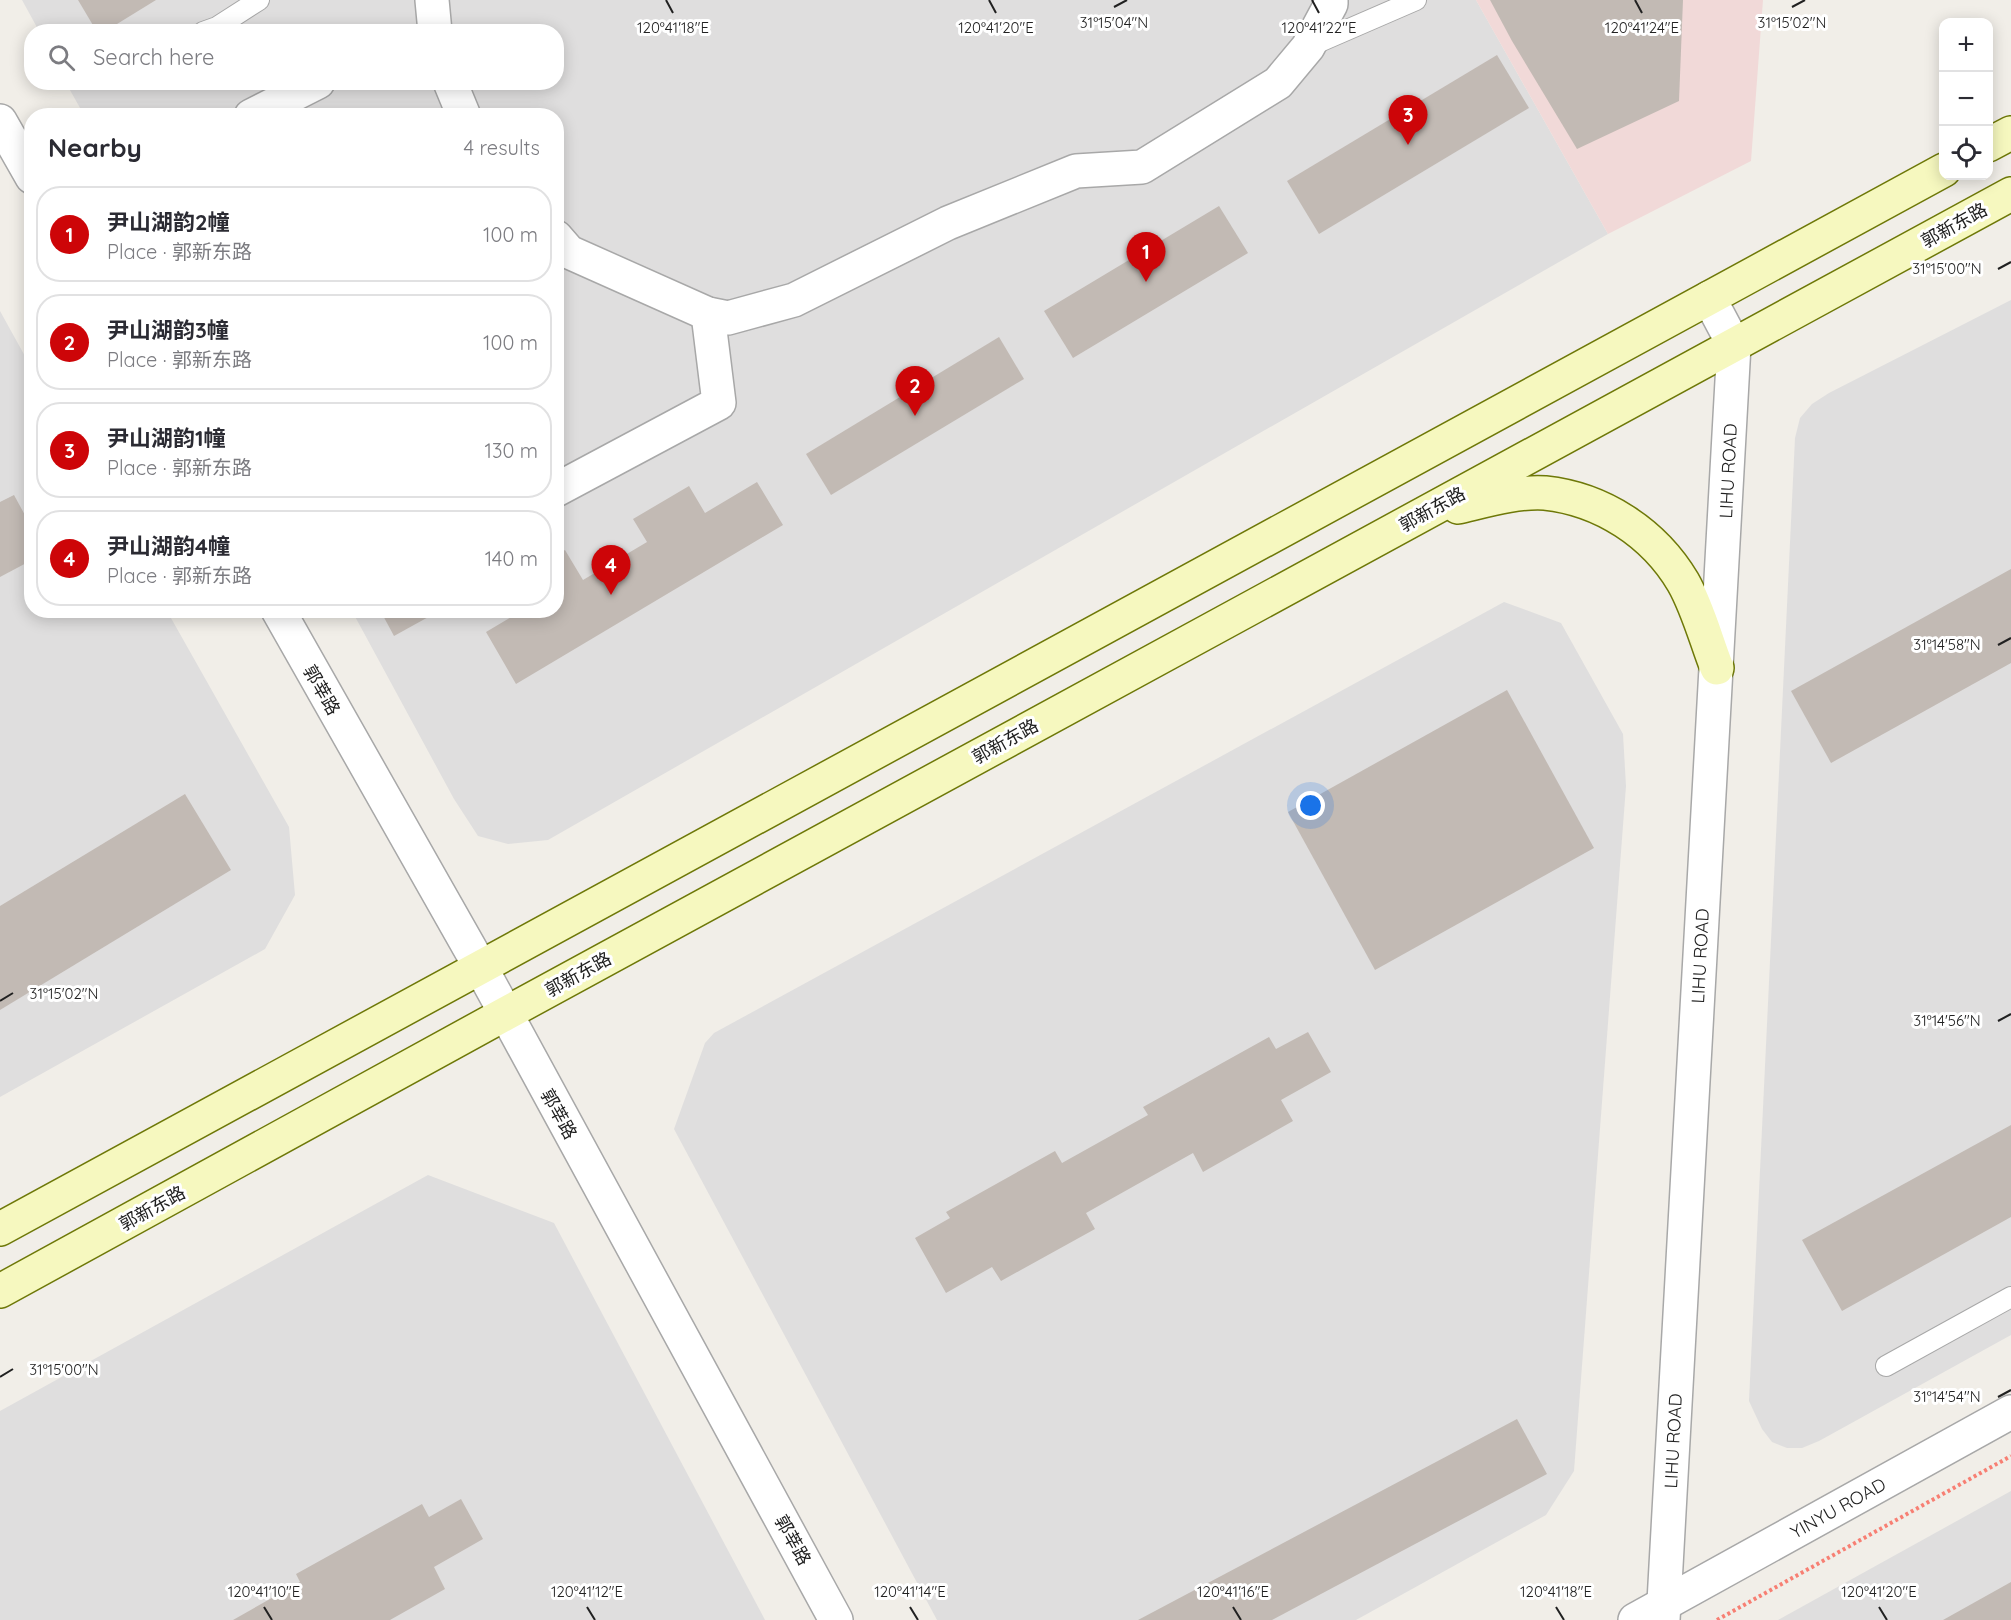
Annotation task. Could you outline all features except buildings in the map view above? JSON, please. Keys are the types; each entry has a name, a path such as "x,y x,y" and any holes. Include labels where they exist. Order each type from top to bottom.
{"main road":[{"path":"1993,143 2011,133"},
{"path":"0,1229 1939,173"},
{"name":"郭新东路","path":"0,1291 2011,194"},
{"path":"1421,515 1499,497 1544,493 1580,501 1618,517 1645,535 1666,557 1684,584 1717,668"}],"street":[{"path":"432,0 434,24"},
{"path":"564,254 708,314 728,318 794,300 948,223 1076,171 1142,167 1278,84 1308,47 1331,0"},
{"path":"267,108 302,90"},
{"path":"453,90 461,108"},
{"path":"0,121 24,163"},
{"path":"1709,298 1734,345"},
{"path":"564,486 719,403 708,314"},
{"name":"LIHU ROAD","path":"1663,1612 1734,345"},
{"name":"郭莘路","path":"283,618 481,968 836,1620"},
{"name":"YINYU ROAD","path":"1635,1620 1663,1612 2011,1412"}],"lane":[{"path":"222,24 259,0"},
{"path":"1308,47 1416,0"},
{"path":"1886,1366 2011,1297"}],"path":[{"path":"1716,1620 2011,1456"}],"shaded area":[{"path":"22,0 1476,0 1608,234 548,840 508,844 478,836 454,799 356,618 564,618 564,108 80,108 70,90 564,90 564,24 35,24"},
{"path":"1476,0 1763,0 1751,161 1608,234"},
{"path":"2011,300 2011,1335 1819,1441 1802,1448 1787,1448 1772,1442 1762,1429 1749,1401 1795,438 1800,418 1812,404 1829,393"},
{"path":"0,311 24,354 24,618 171,618 289,827 295,895 265,949 0,1097"},
{"path":"1504,602 1561,623 1623,734 1626,786 1574,1471 1546,1515 1356,1620 937,1620 674,1129 705,1043 714,1033"},
{"path":"428,1175 554,1223 765,1620 0,1620 0,1411"},
{"path":"2011,1491 2011,1620 1778,1620"}],"place":[{"name":"尹山湖韵1幢","path":"1408,145"},
{"name":"尹山湖韵2幢","path":"1146,282"},
{"name":"尹山湖韵3幢","path":"915,416"},
{"name":"尹山湖韵4幢","path":"611,595"}]}
